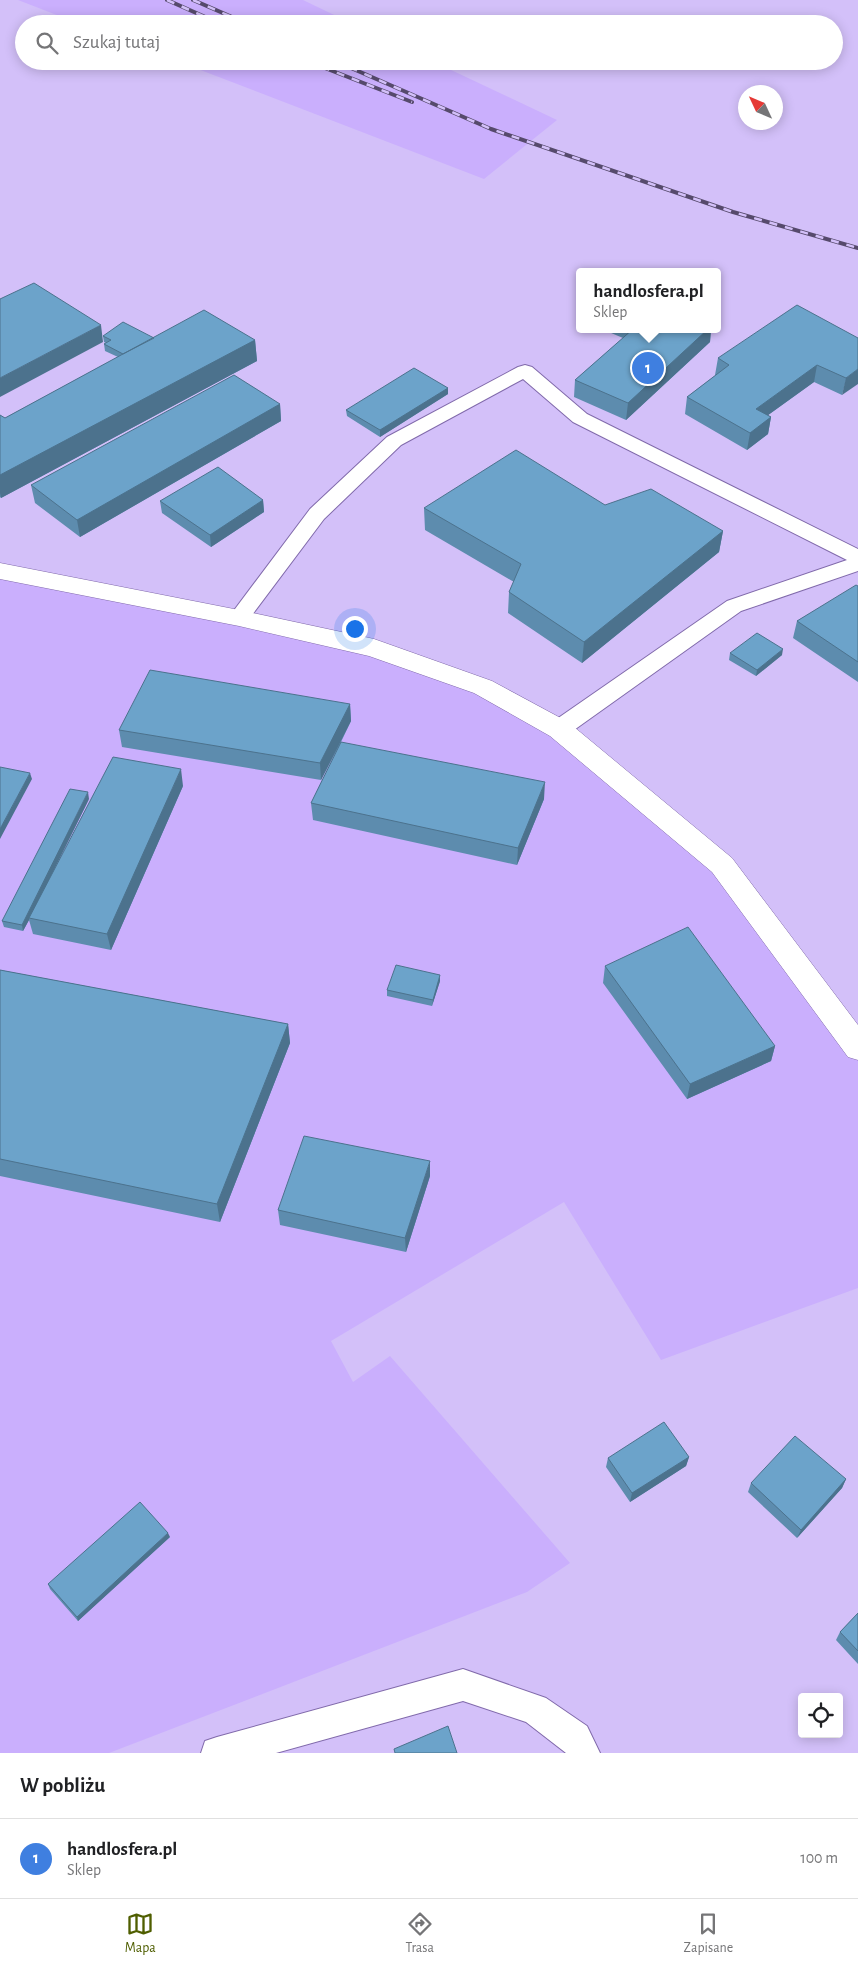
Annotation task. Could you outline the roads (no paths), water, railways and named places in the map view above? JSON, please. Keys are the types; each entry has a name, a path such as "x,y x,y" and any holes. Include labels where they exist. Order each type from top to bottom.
{"street":[{"path":"0,571 26,574 239,618 383,651 483,687 559,729 722,865 858,1048"}],"lane":[{"path":"239,618 317,514 394,441 525,371 580,418 858,557"},
{"path":"559,729 734,606 858,564"},
{"path":"217,1753 463,1685 535,1709 575,1738 584,1753"}],"railway":[{"path":"167,0 201,15"},
{"path":"193,0 227,15"},
{"path":"330,70 412,102"},
{"path":"356,70 491,129 733,212 858,248"}],"place":[{"name":"handlosfera.pl","path":"648,368"}]}
